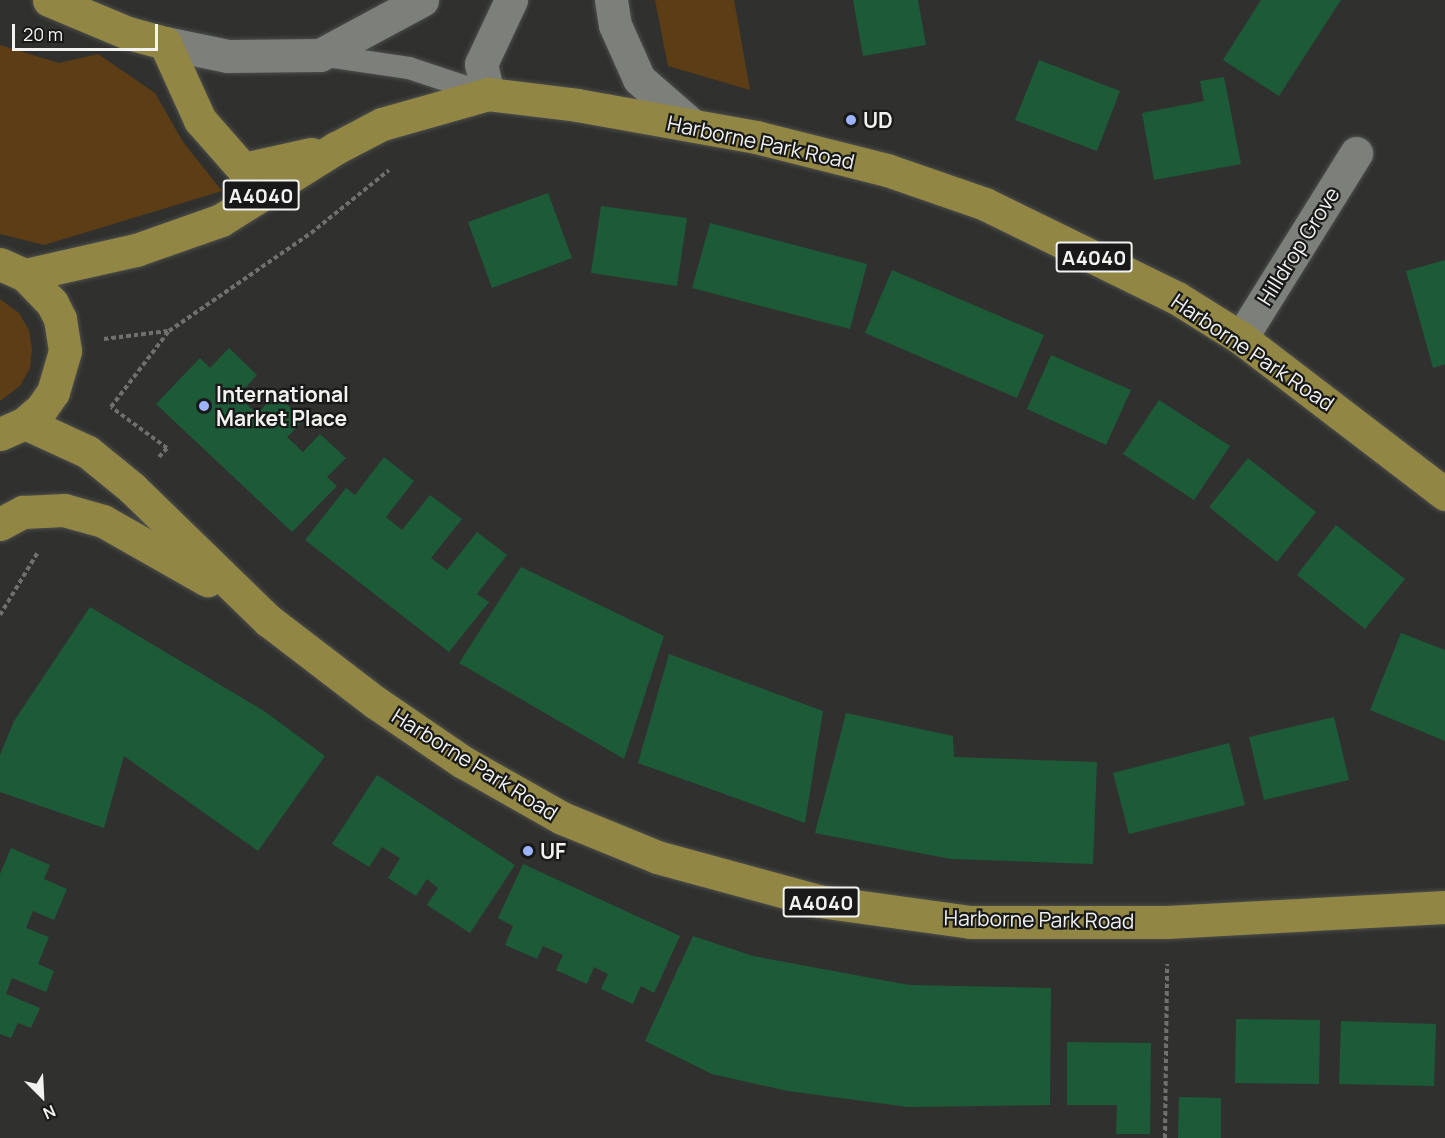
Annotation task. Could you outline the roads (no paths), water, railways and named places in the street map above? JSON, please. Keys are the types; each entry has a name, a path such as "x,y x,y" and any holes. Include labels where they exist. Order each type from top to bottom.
{"main road":[{"path":"49,0 128,33 165,43 200,120 243,169 336,148"},
{"name":"Harborne Park Road","path":"12,269 136,250 221,220 336,148 382,124 488,94 692,125 756,136 887,170 985,204 1177,298 1241,338 1445,494"},
{"path":"12,269 52,303 64,344 63,367 53,392 12,428"},
{"name":"Harborne Park Road","path":"12,428 88,452 132,488 269,621 375,702 464,762 562,818 657,857 819,902 971,922 1167,922 1445,907"},
{"name":"A4040","path":"0,524 23,512 64,510 103,521 184,564 269,621"}],"street":[{"path":"165,43 228,56 320,55 423,0"},
{"path":"488,94 481,64 511,0"},
{"path":"611,0 615,25 639,80 692,125"},
{"name":"Hilldrop Grove","path":"1241,338 1356,153"}],"lane":[{"path":"320,55 409,68 488,94"}],"place":[{"name":"UD","path":"851,120"},
{"name":"International Market Place","path":"204,406"},
{"name":"UF","path":"528,851"}]}
